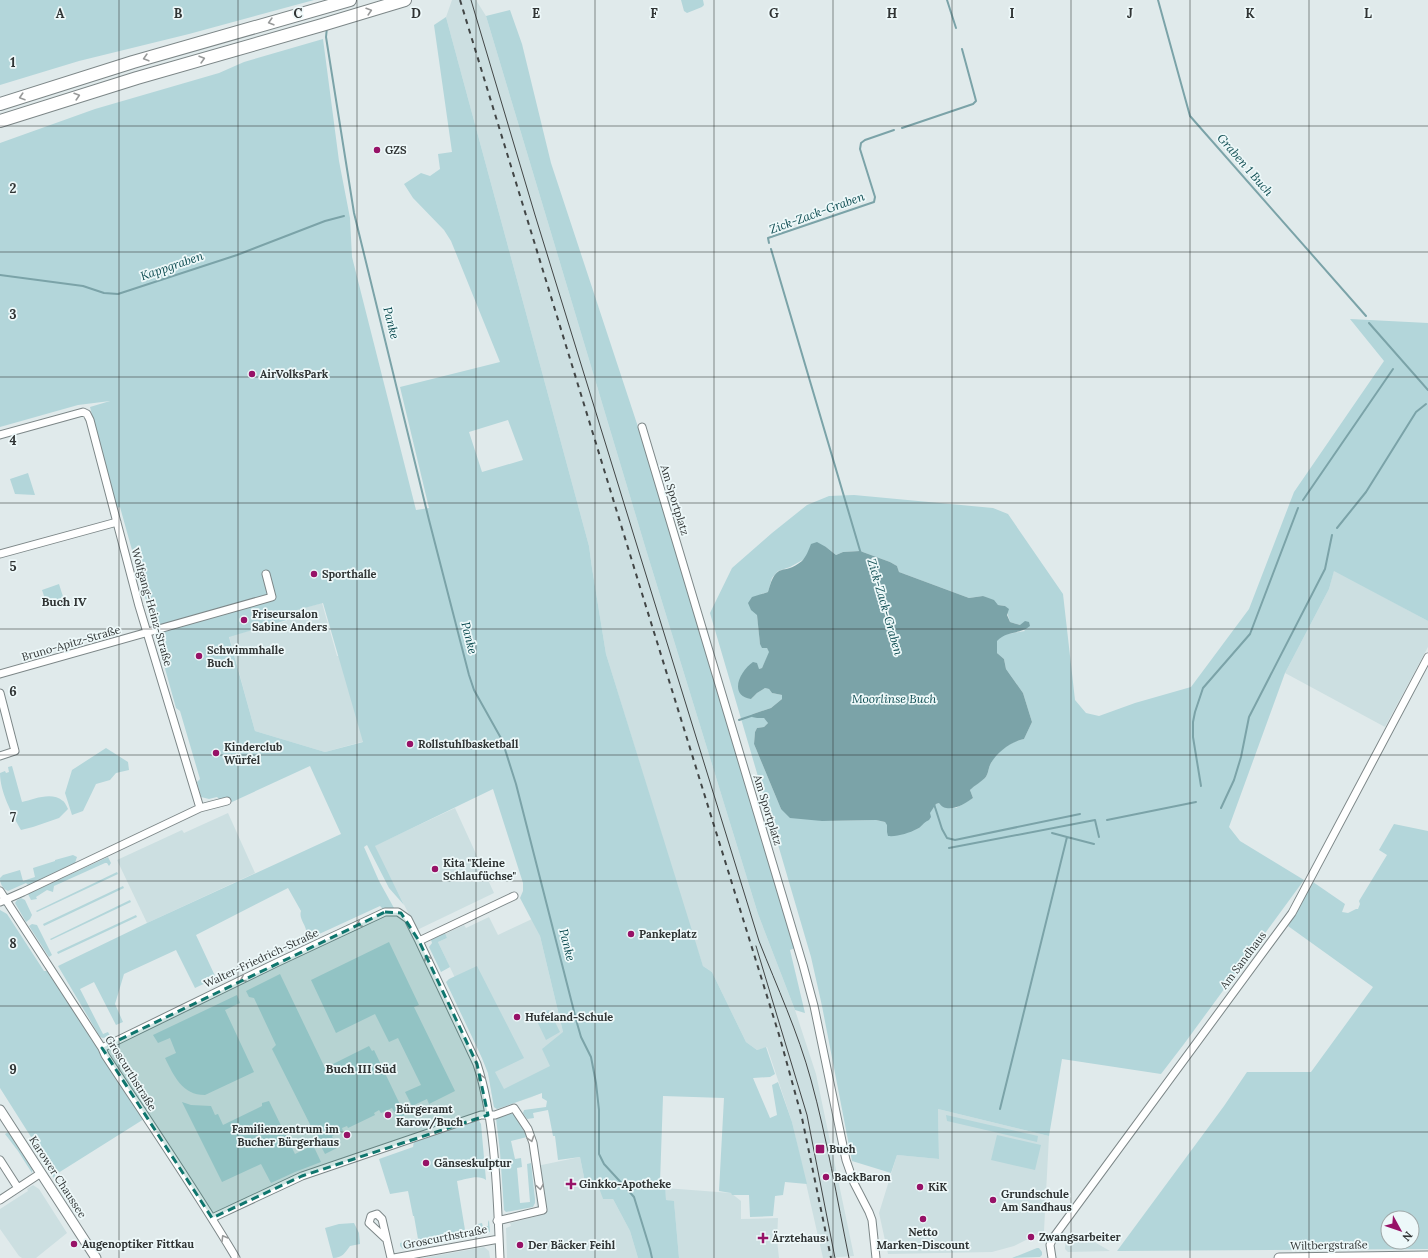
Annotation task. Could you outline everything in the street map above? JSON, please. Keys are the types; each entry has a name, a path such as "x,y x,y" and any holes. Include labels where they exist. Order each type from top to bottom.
{"highway":[{"path":"0,104 133,62 350,0"},
{"path":"0,121 137,78 327,24 405,0"}],"main road":[{"name":"Karower Chaussee","path":"0,1110 96,1258"},
{"name":"Wiltbergstraße","path":"1279,1258 1428,1256"}],"street":[{"name":"Wolfgang-Heinz-Straße","path":"0,435 84,412 87,414 90,420 147,632 200,808"},
{"name":"Am Sportplatz","path":"642,427 803,965 823,1048 846,1160 854,1183 869,1212 874,1228 876,1258"},
{"path":"0,554 117,522"},
{"name":"Bruno-Apitz-Straße","path":"0,674 132,638 147,632 272,597 266,574"},
{"name":"Am Sandhaus","path":"1052,1258 1050,1245 1053,1238 1292,913 1428,657"},
{"path":"0,693 15,751 0,756"},
{"path":"0,891 3,900 200,808 227,801"},
{"path":"420,941 514,896"},
{"name":"Groscurthstraße","path":"3,900 102,1048 105,1055 212,1218 236,1258"},
{"name":"Walter-Friedrich-Straße","path":"102,1048 384,912 396,911 406,916 420,941 477,1064 483,1082 493,1155 500,1258"},
{"path":"212,1218 302,1176 480,1115 495,1115 514,1108 528,1129 532,1140 543,1210 497,1221"},
{"path":"0,1160 18,1188"},
{"path":"0,1200 41,1173"},
{"name":"Groscurthstraße","path":"385,1238 390,1258"},
{"name":"Groscurthstraße","path":"394,1258 499,1238"}],"highlighted area":[{"path":"385,912 401,913 419,941 477,1064 488,1115 302,1176 212,1218 102,1048"}],"shaded area":[{"path":"0,0 314,0 189,34 79,61 0,85"},
{"path":"452,0 476,0 486,16 647,553 758,914 795,1010 816,1074 854,1256 823,1258 792,1122 767,1047 757,1050 746,1042 712,972 703,966 693,937 606,654 589,546 446,17"},
{"path":"681,0 703,0 704,5 687,13 684,11"},
{"path":"510,10 522,44 551,163 642,439 795,948 790,950 805,1013 795,1010 758,914 647,553 486,16"},
{"path":"446,17 589,546 606,654 703,966 712,972 746,1042 757,1050 766,1047 775,1074 770,1077 753,1078 770,1118 777,1115 772,1085 778,1082 792,1122 807,1184 785,1182 783,1195 775,1196 773,1216 750,1217 749,1195 732,1195 731,1193 719,1191 724,1098 663,1096 660,1183 665,1183 666,1200 674,1201 679,1258 638,1258 630,1231 613,1199 603,1199 598,1185 586,1187 580,1157 558,1160 555,1136 553,1136 548,1110 533,1113 534,1118 527,1119 523,1113 524,1110 546,1107 547,1101 542,1098 542,1093 497,1109 494,1107 488,1073 446,982 449,979 477,966 524,1058 495,1072 504,1089 550,1066 542,1049 563,1032 540,936 520,898 523,891 523,883 493,789 375,846 404,905 389,888 367,845 364,847 379,881 394,908 384,910 380,906 304,941 303,940 306,938 307,934 300,914 301,911 288,888 196,935 216,978 195,988 176,950 124,974 115,1004 123,1022 116,1025 94,982 80,989 103,1034 108,1032 110,1036 103,1038 100,1037 58,966 147,923 341,834 310,766 232,802 224,804 217,797 209,799 201,797 197,782 200,779 180,711 176,708 120,507 117,508 90,407 110,401 78,405 0,427 0,143 95,109 219,73 244,62 323,39 339,161 350,218 352,257 416,510 429,508 400,387 500,362 451,241 444,230 413,198 404,184 421,173 430,176 440,169 438,154 452,152 434,25","holes":["508,420 523,460 482,472 469,432","323,603 363,742 325,752 255,731 229,637 287,620 286,613"]},
{"path":"1350,319 1428,323 1428,621 1334,571 1329,589 1285,673 1229,827 1240,841 1304,880 1161,1074 1062,1059 1049,1136 938,1109 939,1159 897,1155 891,1173 852,1161 811,957 710,613 732,568 807,505 829,496 854,495 993,508 1008,514 1063,594 1075,700 1086,713 1099,716 1135,703 1191,687 1249,609 1294,492 1384,361","holes":["826,547 836,555 843,552 860,551 890,562 897,566 899,572 969,598 983,596 998,605 1005,606 1010,622 1020,625 1025,631 1002,635 997,640 997,653 1004,659 1006,669 1023,693 1032,722 1024,739 1019,740 1000,751 993,759 985,778 970,790 973,798 956,808 939,803 936,804 918,829 887,832 888,825 885,822 876,820 822,821 781,809 754,744 755,732 757,728 764,727 768,723 764,718 757,718 753,714 771,708 782,699 782,695 772,693 769,689 765,688 751,699 759,669 762,668 770,652 767,648 760,644 757,614 761,594 768,592 772,578 778,571 790,567"]},
{"path":"28,473 35,495 15,494 10,479"},
{"path":"1334,570 1428,621 1428,647 1385,727 1285,673 1329,589"},
{"path":"59,584 66,606 47,605 42,590"},
{"path":"322,603 337,656 341,656 365,741 325,752 255,731 229,636 287,621 285,613"},
{"path":"106,748 128,762 129,770 116,773 110,780 96,784 83,811 72,815 65,793 72,770"},
{"path":"12,766 22,802 48,796 59,798 64,802 68,809 59,818 21,830 7,803 2,788 0,773 5,771 6,773 9,772 8,767"},
{"name":"Kita \"Kleine Schlaufüchse\"","path":"455,808 494,893 417,930 374,846"},
{"path":"228,813 255,873 147,923 117,860 182,830 184,833"},
{"path":"1394,824 1428,831 1428,1249 1420,1249 1420,1210 1380,1210 1380,1249 1117,1251 1224,1106 1247,1072 1311,1072 1373,987 1288,926 1313,882 1345,904 1342,912 1348,913 1358,909 1360,904 1359,901 1387,855 1379,850"},
{"path":"73,855 77,857 75,863 28,885 26,883 8,891 3,888 1,884 0,878 3,875 20,870 23,881 35,877 33,868"},
{"path":"108,857 111,863 109,866 105,863 54,886 53,892 47,890 36,897 37,899 31,900 28,894"},
{"path":"117,872 118,874 37,912 36,911"},
{"path":"123,886 124,888 44,926 43,924"},
{"path":"21,898 25,900 32,915 26,922 15,903"},
{"path":"130,900 131,902 51,940 50,939"},
{"path":"0,910 7,914 44,971 47,971 144,1119 55,1175 54,1178 47,1169 50,1167 0,1088"},
{"path":"136,915 137,917 58,954 57,952"},
{"name":"Hufeland-Schule","path":"489,917 498,935 532,919 540,936 574,1078 532,1097 497,1109 494,1107 488,1073 476,1043 484,1039 438,942 447,938 445,934 464,925 466,928"},
{"path":"32,924 37,925 52,955 49,957 29,926"},
{"path":"445,933 447,938 438,942 450,967 441,972 429,947 432,943 431,940"},
{"path":"389,942 419,1005 414,1007 455,1091 429,1104 427,1099 412,1106 405,1092 421,1085 398,1038 389,1042 375,1014 336,1033 311,980"},
{"path":"280,974 325,1068 369,1046 372,1051 374,1050 405,1115 398,1119 392,1108 381,1113 379,1110 374,1113 375,1115 348,1128 347,1126 342,1128 343,1131 332,1136 337,1148 325,1154 272,1049 276,1045 254,998 249,997 246,991"},
{"path":"237,995 240,1003 225,1010 254,1072 205,1095 190,1092 176,1078 165,1058 176,1053 170,1038 158,1043 153,1035"},
{"path":"549,1010 560,1032 546,1040 535,1017"},
{"path":"269,1101 295,1154 313,1145 321,1162 271,1183 261,1164 222,1182 182,1102 191,1105 211,1106 215,1115 218,1114 223,1125 262,1106 262,1103"},
{"name":"Grundschule Am Sandhaus","path":"938,1109 1049,1136 1044,1231 1014,1246 992,1252 888,1254 879,1213 897,1155 939,1159"},
{"path":"510,1113 516,1116 527,1137 511,1141 515,1159 521,1158 522,1167 517,1168 520,1203 530,1202 527,1164 531,1163 535,1203 533,1207 506,1212 504,1210 496,1118"},
{"path":"946,1115 1038,1136 1037,1142 947,1121"},
{"path":"478,1119 481,1124 486,1180 476,1177 457,1181 465,1230 479,1228 478,1224 482,1223 483,1227 488,1226 489,1220 490,1232 403,1249 400,1246 400,1243 418,1239 408,1191 390,1194 379,1159 413,1147 414,1141"},
{"path":"10,1131 33,1167 32,1173 5,1134"},
{"path":"997,1135 1041,1145 1035,1170 991,1160"},
{"path":"580,1157 586,1187 598,1185 600,1186 603,1199 613,1199 630,1231 638,1258 507,1258 506,1228 511,1226 510,1223 538,1216 532,1167"},
{"path":"33,1185 39,1189 67,1233 36,1258 22,1258 0,1229 0,1209 28,1191 27,1189"},
{"path":"665,1188 731,1193 741,1201 741,1219 778,1218 777,1240 779,1258 679,1258 674,1202 666,1200"},
{"path":"354,1223 359,1233 360,1244 350,1246 341,1256 333,1258 325,1228 339,1224"},
{"path":"1066,1236 1073,1241 1084,1236 1110,1251 1068,1252 1065,1249"},
{"path":"484,1247 489,1251 490,1258 423,1258"},
{"path":"1039,1248 1042,1252 1040,1257 1012,1258"}],"water":[{"name":"Moorlinse Buch","path":"817,542 836,555 843,552 860,551 890,562 897,566 899,572 969,598 983,596 994,600 998,605 1005,606 1009,609 1007,615 1010,622 1020,625 1025,621 1029,622 1030,626 1026,629 1005,635 997,641 997,653 1004,659 1006,669 1023,693 1032,722 1024,739 1010,745 997,755 991,763 985,778 970,790 973,798 961,805 951,808 942,806 939,803 936,804 930,813 931,817 929,820 919,828 907,833 888,836 887,825 885,822 876,820 822,821 790,818 781,809 754,744 755,732 757,728 764,727 768,723 764,718 752,717 753,714 771,708 782,699 782,695 772,693 769,689 765,688 751,699 744,697 738,688 738,682 748,666 753,662 757,663 759,669 762,668 769,652 767,648 762,648 760,644 757,615 751,610 748,603 752,597 768,592 774,575 781,570 795,566 802,561 811,544"}],"waterway":[{"name":"Zick-Zack-Graben","path":"947,0 956,28"},
{"name":"Graben 1 Buch","path":"1158,0 1190,116 1366,316"},
{"name":"Panke","path":"327,27 326,37 354,213 429,520 469,675 474,690 502,740 516,784 577,1023 581,1037 591,1057 599,1110 599,1154 604,1164 634,1197 652,1258"},
{"name":"Zick-Zack-Graben","path":"902,128 973,104 976,101 962,49"},
{"name":"Zick-Zack-Graben","path":"769,243 768,238 874,202 875,197 860,149 861,143 865,140 894,130"},
{"name":"Kappgraben","path":"0,275 83,286 104,293 118,294 237,255 325,221 344,216"},
{"name":"Zick-Zack-Graben","path":"771,249 861,554"},
{"name":"Graben 1 Buch","path":"1369,323 1428,390"},
{"path":"1303,500 1393,369"},
{"path":"1337,528 1366,492 1416,412 1426,404"},
{"path":"1201,786 1193,737 1193,722 1203,688 1250,634 1298,508"},
{"path":"1221,808 1234,780 1241,757 1249,717 1325,569 1332,535"},
{"path":"739,720 754,715"},
{"path":"1107,820 1196,802"},
{"name":"Zick-Zack-Graben","path":"934,804 942,829 947,838 955,840 1080,814"},
{"path":"949,848 1095,820 1099,837"},
{"path":"1052,833 1067,837"},
{"path":"1000,1109 1067,837 1094,844"}],"tram line":[{"path":"471,0 535,215 759,941 794,1027 806,1062 832,1169 849,1258"},
{"path":"756,946 807,1115 835,1258"}],"railway":[{"path":"460,0 780,1038 802,1118 831,1258"}],"place":[{"name":"GZS","path":"377,150"},
{"name":"AirVolksPark","path":"252,374"},
{"name":"Sporthalle","path":"314,574"},
{"name":"Friseursalon Sabine Anders","path":"244,620"},
{"name":"Schwimmhalle Buch","path":"199,656"},
{"name":"Rollstuhlbasketball","path":"410,744"},
{"name":"Kinderclub Würfel","path":"216,753"},
{"name":"Kita \"Kleine Schlaufüchse\"","path":"435,869"},
{"name":"Pankeplatz","path":"631,934"},
{"name":"Hufeland-Schule","path":"517,1017"},
{"name":"Bürgeramt Karow/Buch","path":"388,1115"},
{"name":"Familienzentrum im Bucher Bürgerhaus","path":"347,1135"},
{"name":"Buch","path":"820,1149"},
{"name":"Gänseskulptur","path":"426,1163"},
{"name":"BackBaron","path":"826,1177"},
{"name":"Ginkko-Apotheke","path":"571,1184"},
{"name":"KiK","path":"920,1187"},
{"name":"Grundschule Am Sandhaus","path":"993,1200"},
{"name":"Netto Marken-Discount","path":"923,1219"},
{"name":"Zwangsarbeiter","path":"1031,1237"},
{"name":"Ärztehaus","path":"763,1238"},
{"name":"Augenoptiker Fittkau","path":"74,1244"},
{"name":"Der Bäcker Feihl","path":"520,1245"}],"district":[{"name":"Buch IV","path":"64,602"},
{"name":"Buch III Süd","path":"361,1069"}]}
